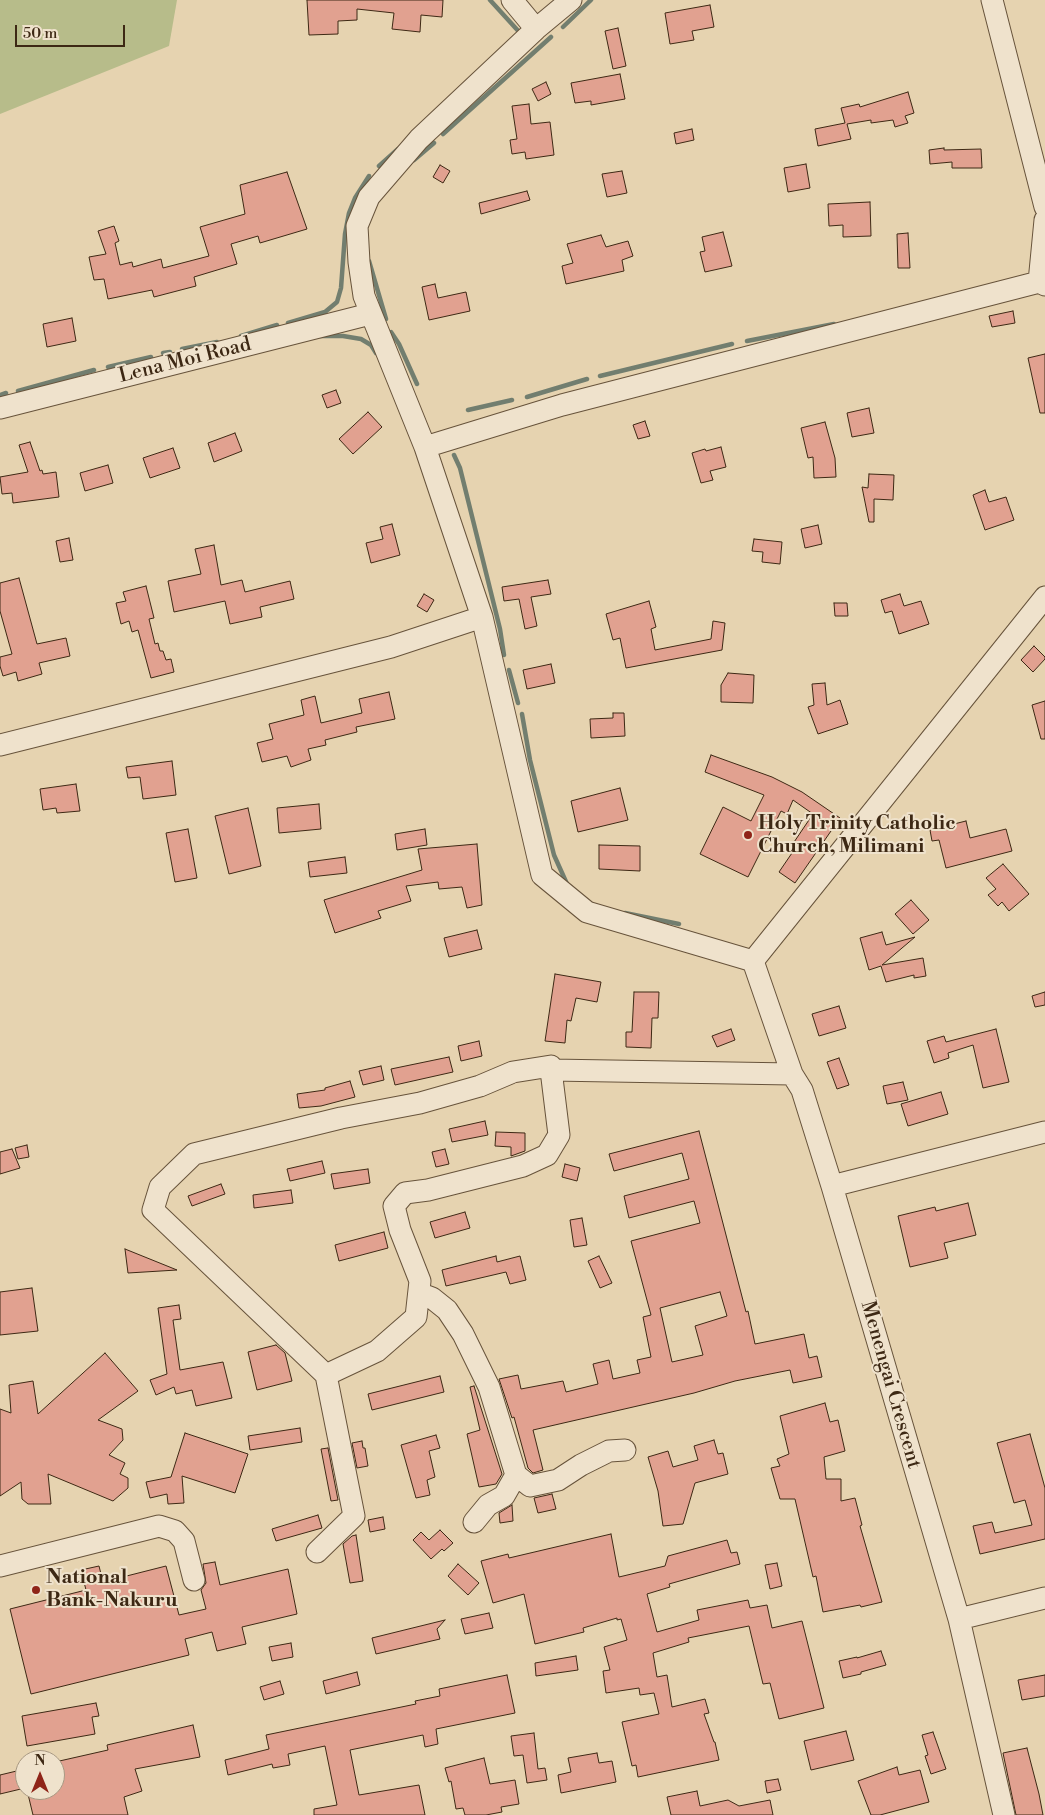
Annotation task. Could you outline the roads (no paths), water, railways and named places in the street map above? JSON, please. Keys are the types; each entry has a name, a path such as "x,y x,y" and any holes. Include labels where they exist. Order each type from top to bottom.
{"street":[{"path":"512,0 536,29"},
{"path":"571,0 536,29 419,139 369,197 357,226 359,262 364,296 425,447 482,617 542,875 587,912 753,961 1045,597"},
{"path":"992,0 1045,207"},
{"path":"425,447 562,405 1042,283 1045,220"},
{"name":"Lena Moi Road","path":"0,408 370,314"},
{"path":"0,745 391,648 482,617"},
{"name":"Menengai Crescent","path":"753,961 792,1074 802,1090 832,1186 959,1619 1004,1815"},
{"path":"317,1552 354,1516 326,1375 154,1210 160,1187 194,1154 341,1118 420,1103 480,1086 513,1072 551,1066 559,1135 547,1155 523,1166 428,1190 405,1193 394,1206 400,1230 420,1281 416,1318 377,1351 326,1375"},
{"path":"551,1070 792,1074"},
{"path":"832,1186 1045,1132"},
{"path":"419,1293 432,1298 447,1310 463,1334 490,1387 516,1475 530,1486 558,1480 609,1451 625,1450"},
{"path":"474,1522 488,1505 504,1496 516,1475"},
{"path":"0,1566 159,1526 175,1531 184,1541 194,1580"},
{"path":"959,1619 1045,1598"}],"waterway":[{"path":"490,0 521,34"},
{"path":"563,27 591,0"},
{"path":"443,134 551,37"},
{"path":"414,160 434,143"},
{"path":"379,166 398,149"},
{"path":"288,323 325,312 337,302 341,288 345,234 349,213 355,198 369,176"},
{"path":"369,261 386,319"},
{"path":"747,341 834,324"},
{"path":"241,336 277,325"},
{"path":"391,332 399,344 417,384"},
{"path":"320,336 343,336 361,339 371,345 376,353"},
{"path":"182,349 217,342"},
{"path":"600,376 732,344"},
{"path":"163,353 170,352"},
{"path":"108,367 151,357"},
{"path":"18,391 94,370"},
{"path":"527,397 587,379"},
{"path":"0,395 6,393"},
{"path":"468,410 512,400"},
{"path":"454,455 460,468 500,629 504,655"},
{"path":"509,670 518,703"},
{"path":"522,714 530,760 554,855 567,884"},
{"path":"625,913 679,924"}],"place":[{"name":"Holy Trinity Catholic Church, Milimani","path":"748,835"},
{"name":"National Bank-Nakuru","path":"36,1590"}]}
